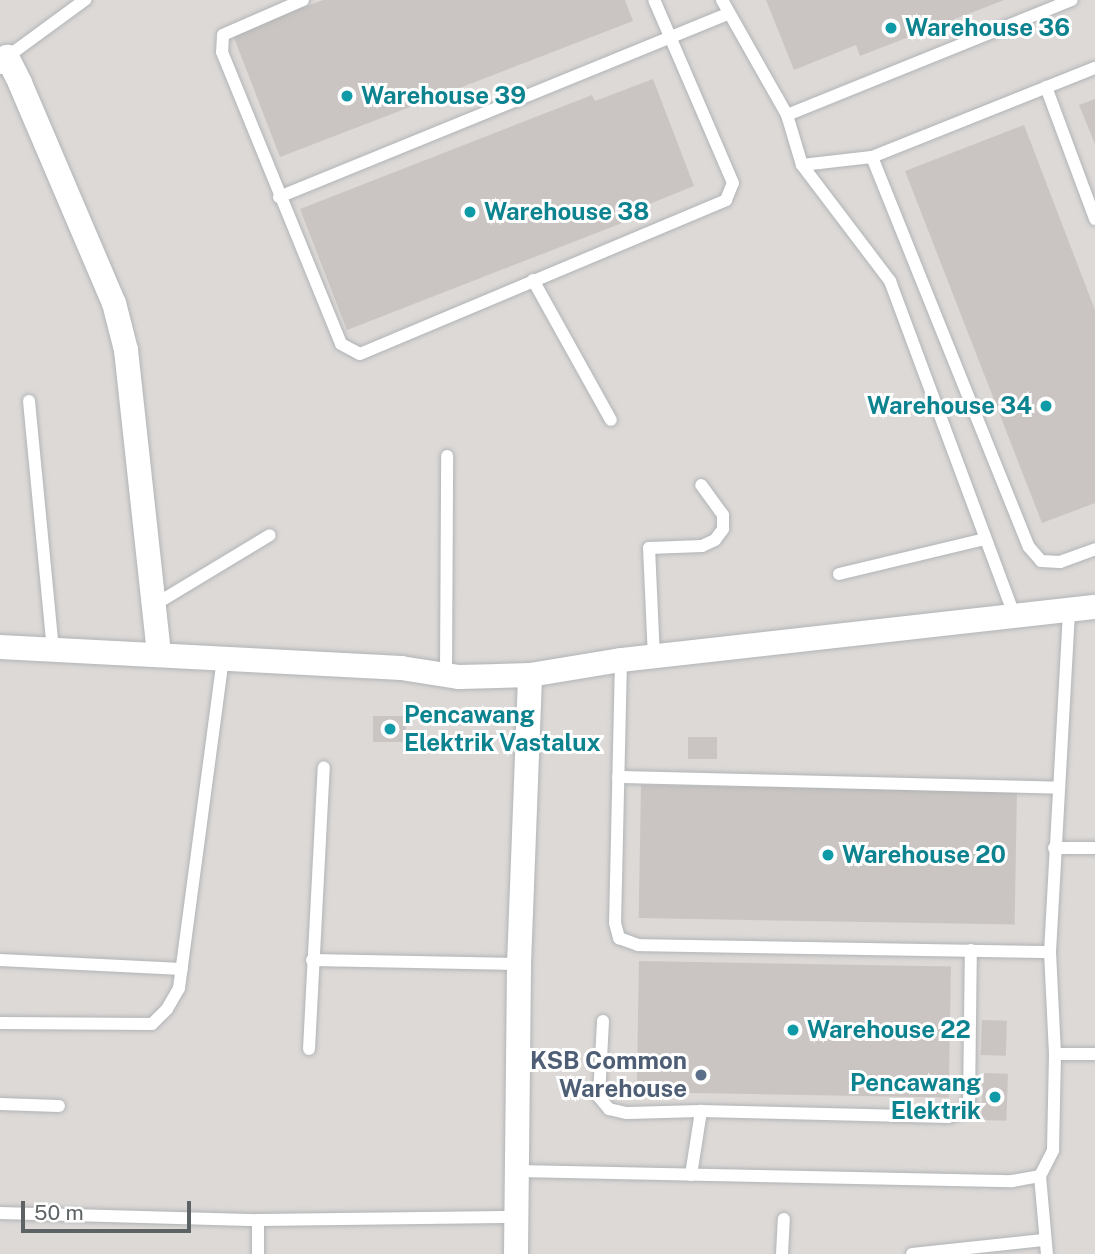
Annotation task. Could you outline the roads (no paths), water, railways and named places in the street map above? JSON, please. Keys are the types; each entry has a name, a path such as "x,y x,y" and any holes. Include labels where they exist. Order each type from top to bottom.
{"street":[{"path":"4,60 98,259 126,350 159,653"},
{"path":"0,647 159,653 401,668 446,675 530,675 621,660 1095,607"},
{"path":"516,1254 519,964 530,675"}],"lane":[{"path":"4,60 85,0"},
{"path":"303,0 223,35 222,52 341,344 360,354 726,200 733,183 654,0"},
{"path":"722,0 727,14 787,115 802,165 890,281 1015,618"},
{"path":"787,115 1072,0"},
{"path":"279,197 727,14"},
{"path":"802,165 872,156 1095,68"},
{"path":"1045,87 1095,219"},
{"path":"872,156 1029,547 1041,561 1060,562 1095,549"},
{"path":"533,280 611,420"},
{"path":"29,401 53,649"},
{"path":"446,675 447,456"},
{"path":"654,658 649,548 702,546 715,540 723,529 723,515 701,485"},
{"path":"154,605 270,535"},
{"path":"839,574 985,539"},
{"path":"1047,1254 1042,1240 1040,1176 1053,1150 1055,1054 1051,952 1054,848 1069,611"},
{"path":"0,1023 152,1024 179,988 223,657"},
{"path":"621,660 615,923 619,939 638,945 1051,952"},
{"path":"309,1049 324,767"},
{"path":"618,777 1056,788"},
{"path":"1054,848 1095,848"},
{"path":"603,1021 599,1097 609,1109 627,1113 701,1111 948,1117 963,1112 969,1103 971,950"},
{"path":"0,960 182,969"},
{"path":"312,960 519,964"},
{"path":"1055,1054 1095,1054"},
{"path":"0,1104 59,1106"},
{"path":"691,1175 701,1111"},
{"path":"518,1171 1012,1181 1040,1176"},
{"path":"0,1213 258,1220 517,1217"},
{"path":"782,1254 784,1219"},
{"path":"258,1220 258,1254"},
{"path":"912,1254 1042,1240"}],"place":[{"name":"Warehouse 36","path":"891,28"},
{"name":"Warehouse 39","path":"347,96"},
{"name":"Warehouse 38","path":"470,212"},
{"name":"Warehouse 34","path":"1046,406"},
{"name":"Pencawang Elektrik Vastalux","path":"390,729"},
{"name":"Warehouse 20","path":"828,855"},
{"name":"Warehouse 22","path":"793,1030"},
{"name":"KSB Common Warehouse","path":"701,1075"},
{"name":"Pencawang Elektrik","path":"995,1097"}]}
